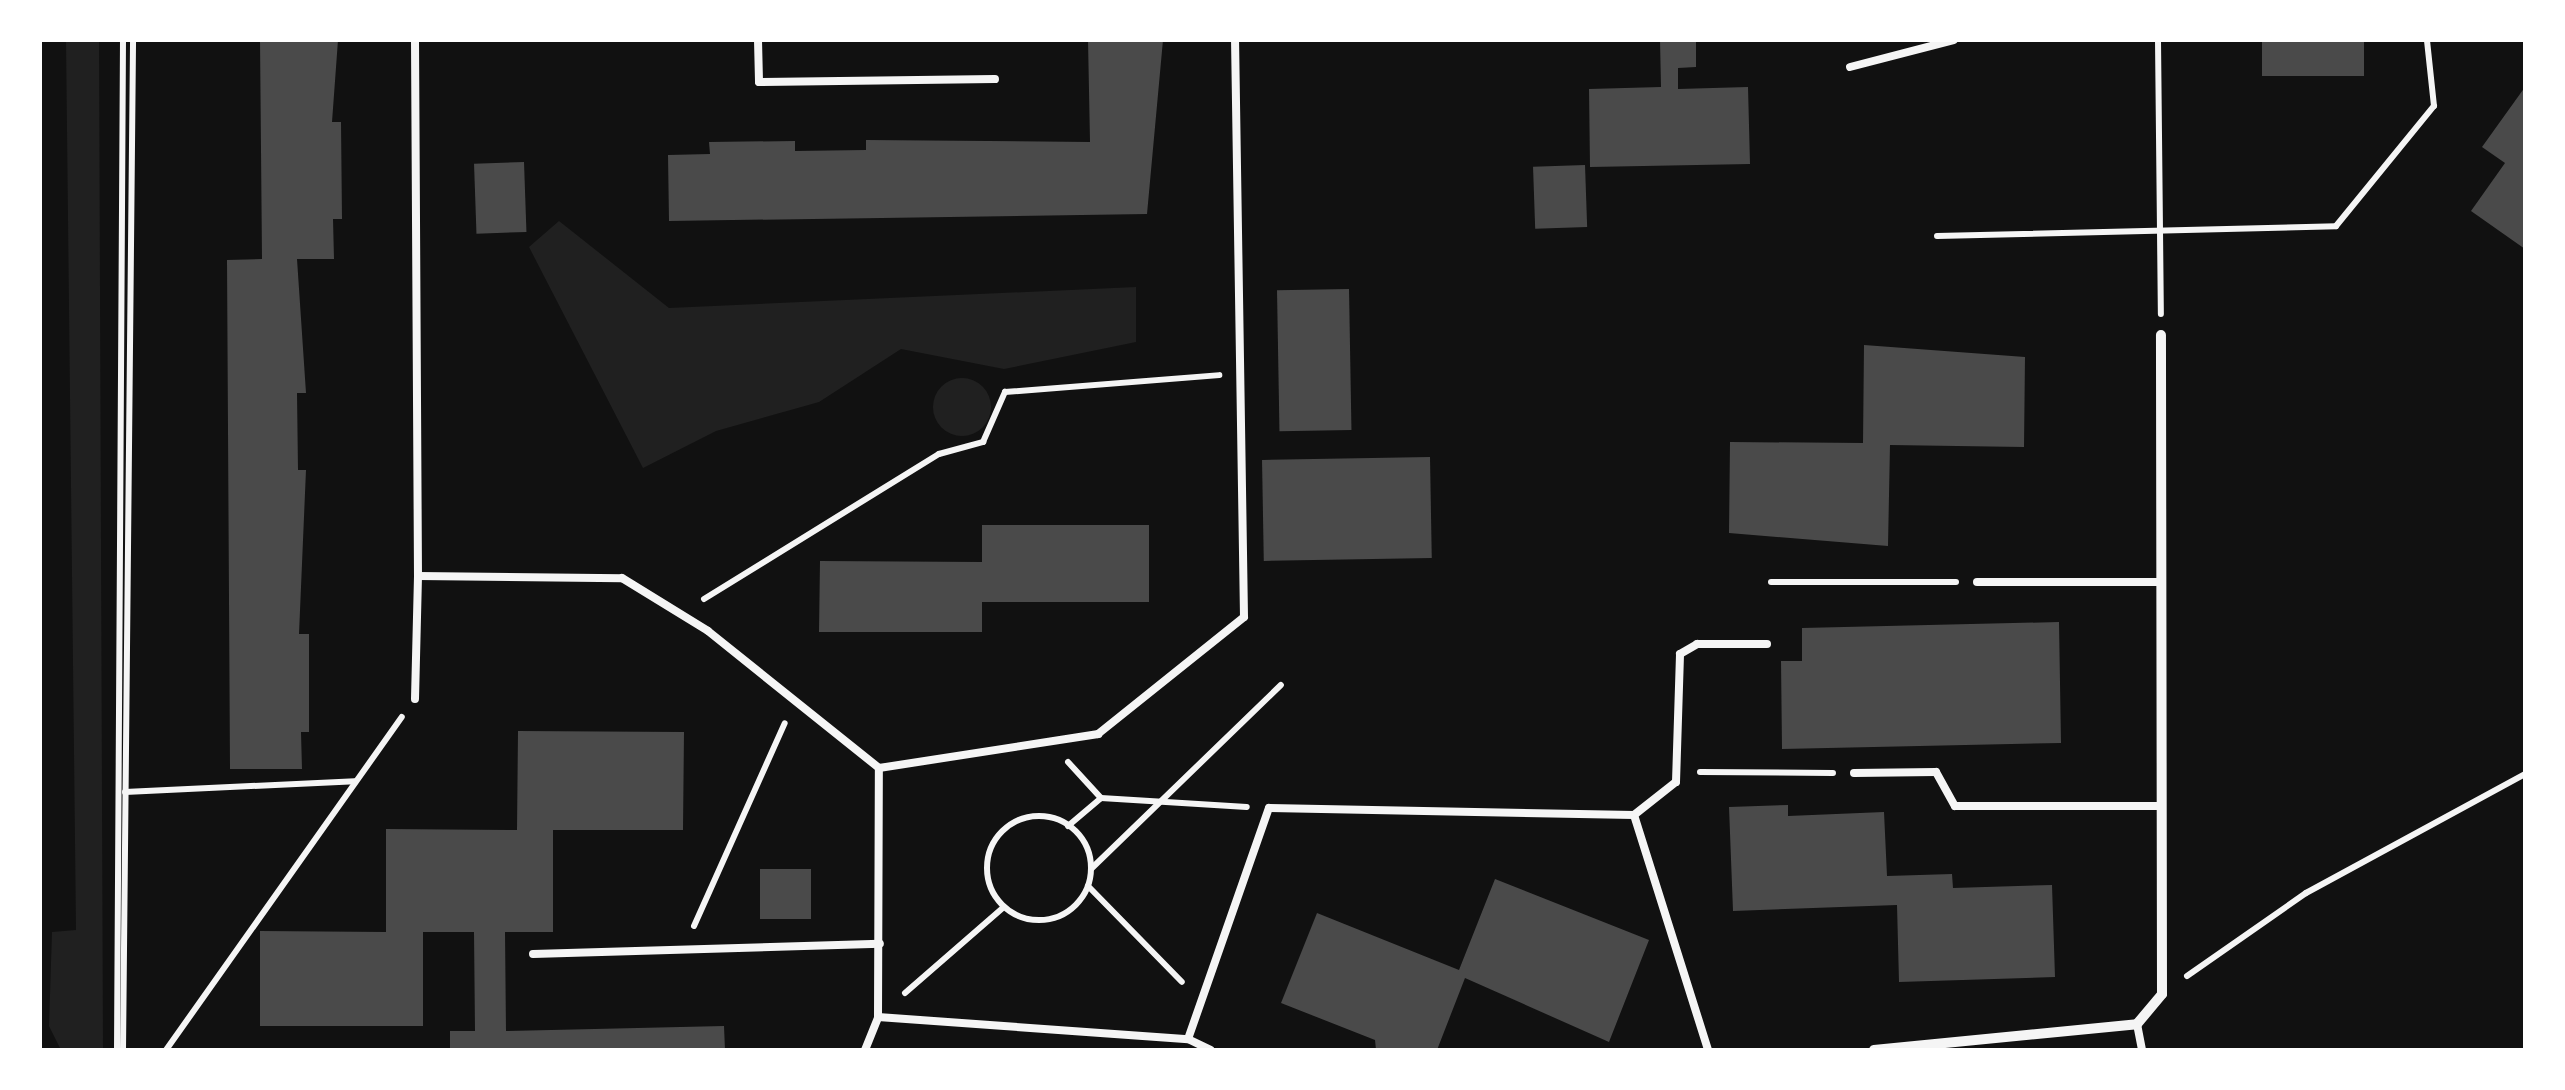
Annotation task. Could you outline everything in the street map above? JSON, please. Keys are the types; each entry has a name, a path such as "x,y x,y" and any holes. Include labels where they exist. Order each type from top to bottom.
{"street":[{"path":"1874,1050 2137,1024 2162,994 2161,335"}],"lane":[{"path":"414,40 418,576 415,700"},
{"path":"758,40 758,82 995,80"},
{"path":"418,576 594,572 681,612 879,768 1098,734 1244,617 1234,40"},
{"path":"1850,67 1954,40"},
{"path":"1977,582 2162,582"},
{"path":"1188,1039 1269,808 1634,815 1669,792 1678,772 1680,654 1697,644 1767,644"},
{"path":"865,1050 878,1017 879,768"},
{"path":"1854,773 1936,772 1955,806 2162,806"},
{"path":"1634,815 1708,1050"},
{"path":"533,954 880,944"},
{"path":"878,1017 1188,1039 1212,1050"},
{"path":"2137,1024 2142,1050"}],"path":[{"path":"120,1050 123,40"},
{"path":"120,1050 133,40"},
{"path":"2158,40 2161,335"},
{"path":"1937,236 2336,226 2434,106 2427,40"},
{"path":"681,612 939,454 983,442 1005,392 1240,374"},
{"path":"1771,582 1977,582"},
{"path":"1090,869 1281,685"},
{"path":"166,1050 415,700"},
{"path":"683,950 794,700"},
{"path":"1051,742 1100,798 1155,806 1269,808"},
{"path":"1678,772 1854,773"},
{"path":"2162,994 2306,893 2525,774"},
{"path":"124,792 356,781"},
{"path":"1068,826 1100,798"},
{"path":"1035,816 1068,826 1090,869 1088,886 1051,919 1004,907 987,876 1004,830 1035,816"},
{"path":"1088,886 1201,1002"},
{"path":"878,1017 1004,907"}],"shaded area":[{"path":"66,40 99,40 103,1050 61,1050 49,1026 52,932 76,930"},
{"path":"559,221 669,308 1136,287 1136,342 1004,369 901,349 819,402 716,431 643,468 529,247"},
{"path":"962,378 982,387 991,407 982,427 962,436 942,427 933,407 942,387"}],"building":[{"path":"260,40 338,40 332,122 341,122 342,219 333,219 334,259 297,259 306,393 297,393 298,470 306,470 299,634 309,634 309,732 301,732 302,769 230,769 227,260 262,259"},
{"path":"1088,40 1163,40 1147,214 669,221 668,155 710,154 709,142 795,141 795,151 866,150 866,140 1090,142"},
{"path":"1660,40 1696,40 1696,67 1678,68 1678,89 1748,87 1750,164 1590,167 1589,89 1661,87"},
{"path":"2262,40 2364,40 2364,76 2262,76"},
{"path":"2525,87 2525,249 2471,211 2505,163 2482,147"},
{"path":"524,162 526,232 476,234 474,164"},
{"path":"1585,165 1587,227 1535,229 1533,167"},
{"path":"1349,289 1351,430 1279,431 1277,290"},
{"path":"1864,345 2025,357 2024,447 1890,445 1888,546 1729,533 1730,442 1863,443"},
{"path":"1430,457 1432,558 1264,561 1262,460"},
{"path":"982,525 1149,525 1149,602 982,602 982,632 819,632 820,561 982,562"},
{"path":"2059,622 2061,743 1782,749 1781,661 1802,661 1802,628"},
{"path":"518,731 684,732 683,830 553,830 553,932 505,932 506,1031 724,1026 725,1050 450,1050 450,1031 475,1031 474,932 423,932 423,1026 260,1026 260,931 386,932 386,829 517,830"},
{"path":"1788,805 1788,816 1884,812 1887,876 1952,874 1953,888 2052,885 2055,977 1899,982 1897,905 1733,911 1729,807"},
{"path":"760,869 811,869 811,919 760,919"},
{"path":"1495,879 1649,940 1609,1042 1465,978 1437,1050 1376,1050 1375,1040 1281,1003 1317,913 1459,970"}]}
